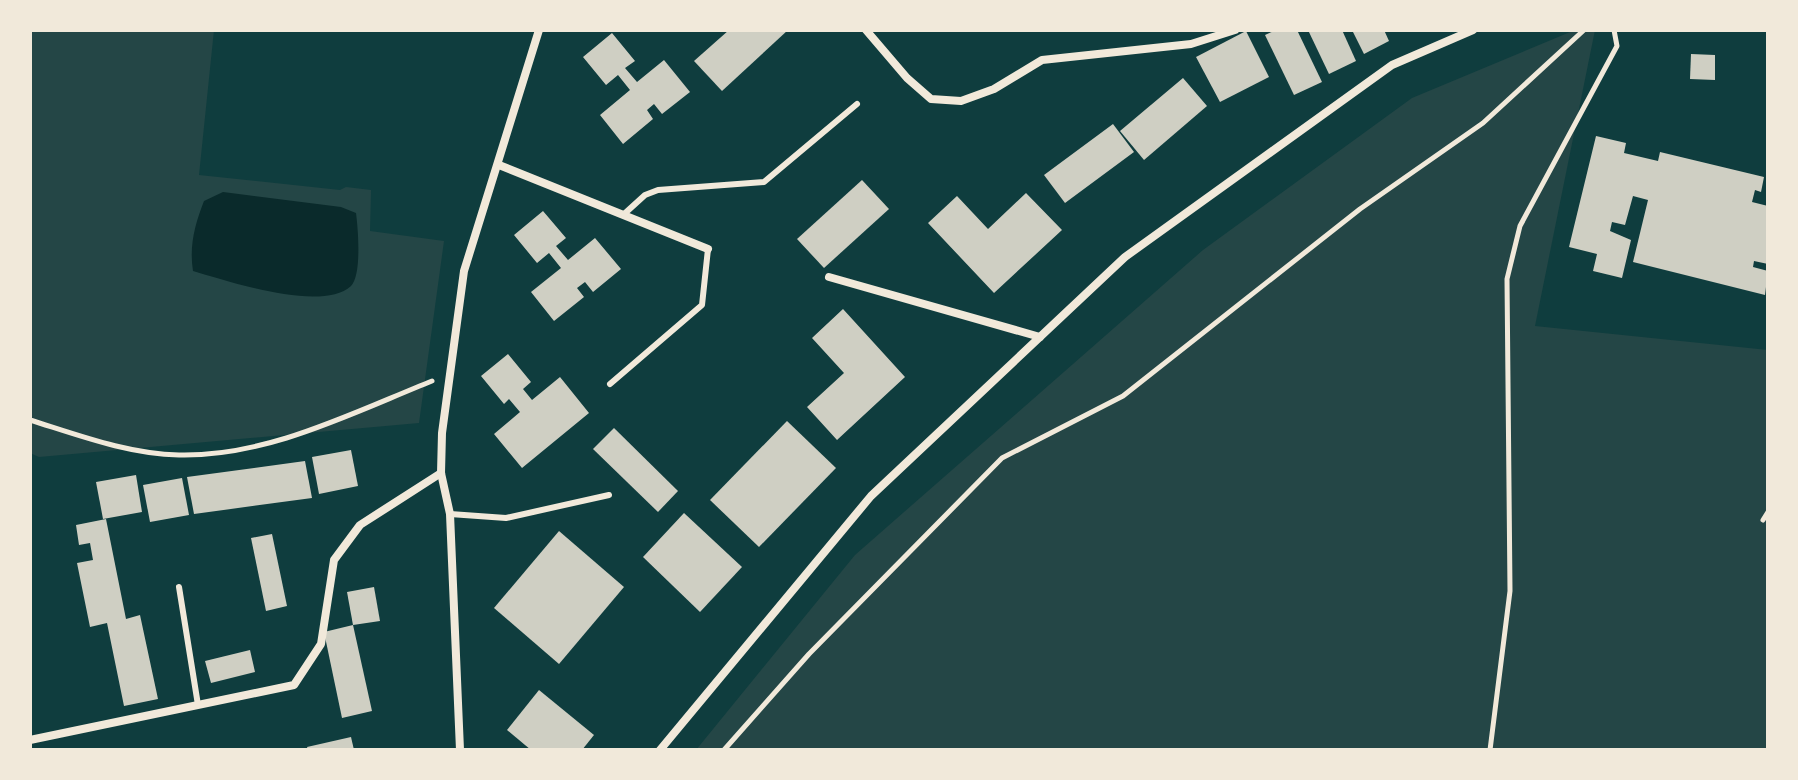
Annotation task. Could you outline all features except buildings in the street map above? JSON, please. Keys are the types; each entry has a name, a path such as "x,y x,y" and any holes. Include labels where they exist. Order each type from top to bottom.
{"street":[{"path":"460,750 450,514 441,473 450,374 464,271 539,30"},
{"path":"866,30 907,78 931,99 961,101 994,89 1042,60 1191,44 1235,30"},
{"path":"660,750 871,496 1125,257 1392,65 1473,30"},
{"path":"499,165 708,249"},
{"path":"829,277 1040,337"},
{"path":"30,740 294,685 321,644 334,560 360,525 441,473"}],"lane":[{"path":"623,215 645,195 658,190 764,182 857,104"},
{"path":"610,384 688,321 702,305 708,249"},
{"path":"450,514 506,518 609,495"},
{"path":"179,587 198,705"}],"path":[{"path":"724,750 809,654 1002,458 1123,396 1360,209 1483,123 1584,30"},
{"path":"1490,750 1510,591 1507,279 1520,226 1617,46 1614,30"},
{"path":"30,420 109,445 179,455 258,447 450,374"},
{"path":"1763,520 1768,512"}],"shaded area":[{"path":"30,30 214,30 199,175 340,190 346,187 371,190 370,231 444,241 419,423 39,457 30,453"},
{"path":"1575,30 1595,30 1535,326 1768,350 1768,750 696,750 855,555 1203,250 1412,98"},
{"path":"223,192 341,207 356,213 358,262 351,286 337,294 297,296 193,271 194,235 204,201"}]}
